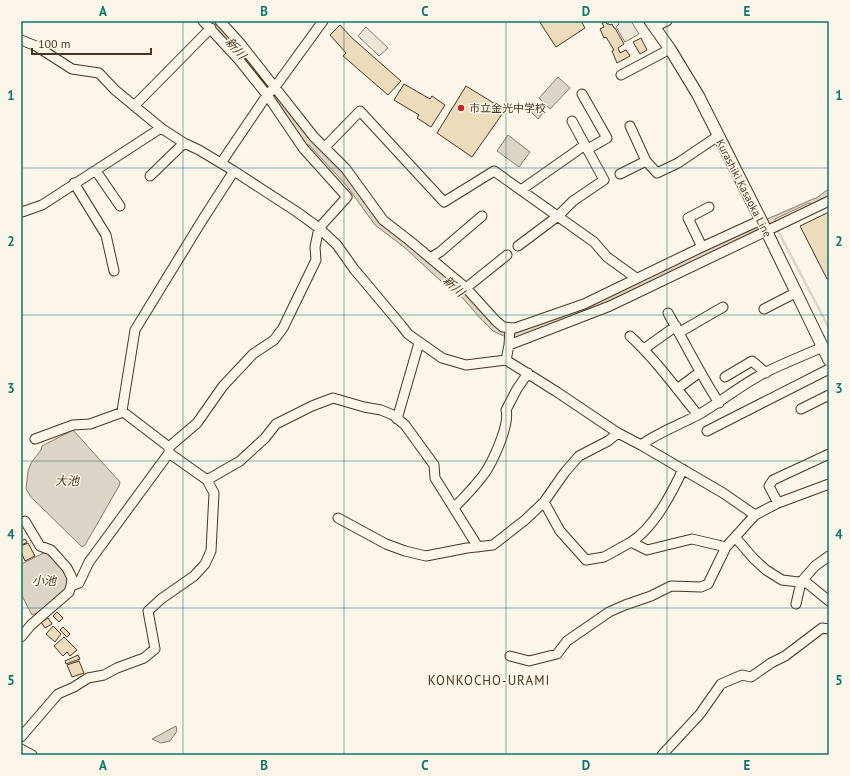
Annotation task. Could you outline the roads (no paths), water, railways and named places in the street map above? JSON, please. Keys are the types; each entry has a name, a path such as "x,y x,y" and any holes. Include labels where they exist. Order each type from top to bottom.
{"main road":[{"name":"Kurashiki Kasaoka Line","path":"652,24 670,49 698,95 797,292 829,360"}],"street":[{"path":"203,21 239,60 267,95 303,148 347,197"},
{"path":"220,21 240,42 314,137 346,169 383,220 410,240 466,288 503,327 515,328 584,304 761,220"},
{"path":"221,163 267,95 275,87 323,21"},
{"path":"652,24 668,21"},
{"path":"134,106 211,28"},
{"path":"21,40 36,46 72,69 99,73 115,90 161,128 184,143 199,150 234,171 319,228 337,245 354,269 408,334 442,358 466,365 506,360 618,433 723,493 755,515"},
{"path":"621,75 670,49"},
{"path":"521,190 586,147 607,138 582,94"},
{"path":"325,147 360,111 444,202 494,171 594,242 607,257 636,278"},
{"path":"518,246 558,216 573,201 604,180 572,121"},
{"path":"630,126 646,161 657,173 678,163 718,136"},
{"path":"21,211 22,212 42,205 161,128"},
{"path":"150,176 184,143"},
{"path":"620,174 646,161"},
{"path":"96,171 120,206"},
{"path":"21,737 58,694 74,687 88,678 104,675 117,668 144,658 155,648 148,611 161,599 194,576 205,564 210,551 214,493 207,480 122,411 135,330 203,218 234,171"},
{"path":"74,183 106,235 114,271"},
{"path":"71,586 79,583 89,562 169,450 197,423 223,386 253,354 274,340 284,328 316,260 315,247 319,228 347,197 361,188"},
{"path":"509,345 610,306 829,201"},
{"path":"702,247 688,218 709,207"},
{"path":"430,258 440,252 482,216"},
{"path":"466,288 507,255"},
{"path":"764,309 797,292"},
{"path":"644,349 678,329 722,307"},
{"path":"668,313 700,372 719,403"},
{"path":"506,360 510,328"},
{"path":"630,336 644,349 698,415"},
{"path":"397,419 419,343"},
{"path":"641,445 659,433 698,415 719,403 740,388 766,373 823,347"},
{"path":"725,377 752,361 766,373"},
{"path":"708,431 829,369"},
{"path":"677,389 700,372"},
{"path":"454,508 488,469 504,431 507,415 506,410 517,389 528,373"},
{"path":"801,409 829,395"},
{"path":"207,480 240,461 265,438 276,424 312,406 333,398 364,408 382,410 393,415 405,426 434,465 435,478 478,547"},
{"path":"35,439 73,425 90,424 123,412"},
{"path":"338,518 386,544 405,551 426,556 493,545 525,520 544,502 565,472 579,456 608,441 618,433"},
{"path":"778,503 769,486 773,480 829,454"},
{"path":"544,502 560,531 586,560 604,557 636,540 647,528 672,494 683,470"},
{"path":"510,656 530,662 557,654 567,640 609,612 625,604 651,596 671,586 701,587 708,584 726,546 755,515 778,503 829,484"},
{"path":"21,637 37,620 69,592 72,578 67,568 51,550 40,546 25,522"},
{"path":"734,537 766,570 782,580 807,583 829,601"},
{"path":"631,542 647,550 692,539 726,546"},
{"path":"796,604 801,582 815,566 829,556"},
{"path":"662,755 700,714 721,684 742,675 751,677 771,663 785,656 822,628 829,628"},
{"path":"21,749 32,755"}],"water":[{"name":"新川","path":"207,21 216,21 344,172 379,219 514,330 813,199 829,189 829,198 826,200 824,198 821,199 817,205 811,206 812,204 809,203 775,219 776,224 604,304 514,338 506,337 493,331 460,295 449,288 404,247 375,225 347,186 309,145 305,145"},
{"path":"558,77 570,88 550,109 539,98"},
{"path":"533,101 544,112 538,119 527,108"},
{"path":"508,135 530,152 519,167 497,151"},
{"name":"大池","path":"73,430 120,482 85,545 82,547 31,497 26,489 28,471 31,463 41,450 42,446"},
{"name":"小池","path":"46,552 54,557 68,573 67,588 48,608 32,615 21,594 21,564"},
{"path":"176,726 177,731 170,741 161,743 152,739"}],"waterway":[{"path":"777,229 829,328"}],"place":[{"name":"市立金光中学校","path":"461,108"}],"district":[{"name":"KONKOCHO-URAMI","path":"489,680"}]}
